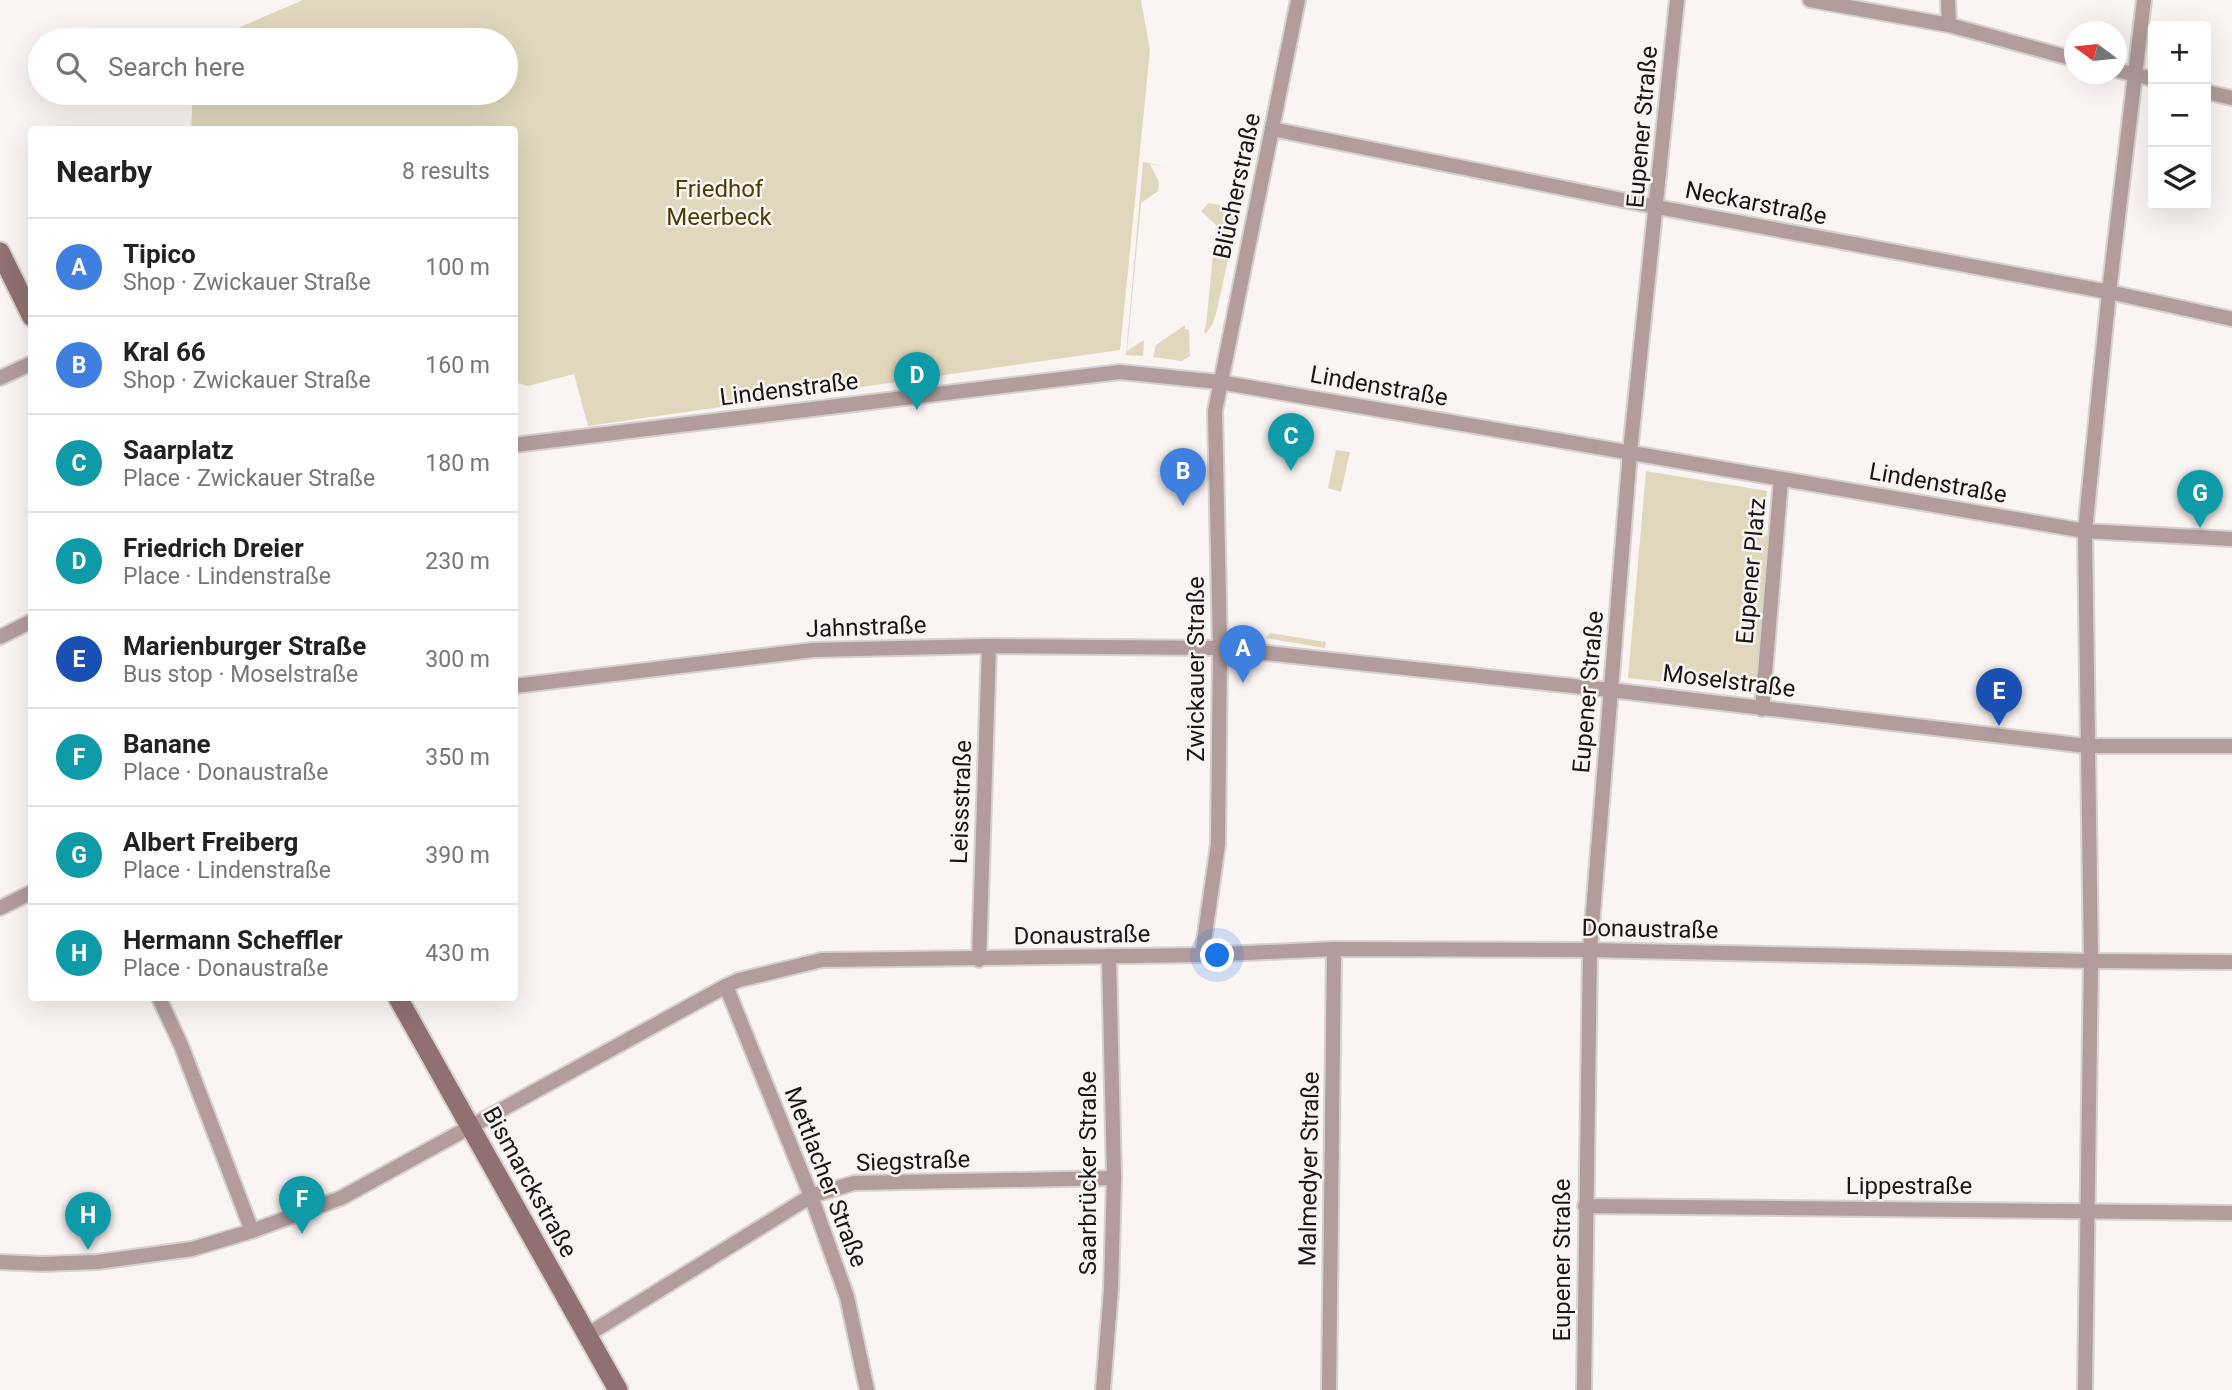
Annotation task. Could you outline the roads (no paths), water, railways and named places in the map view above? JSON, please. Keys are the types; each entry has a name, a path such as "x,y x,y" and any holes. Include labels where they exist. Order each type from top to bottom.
{"main road":[{"path":"0,253 28,309"},
{"name":"Bismarckstraße","path":"400,1001 618,1390"}],"street":[{"name":"Blücherstraße","path":"1219,382 1297,0"},
{"name":"Eupener Straße","path":"1584,1390 1590,950 1630,452 1677,0"},
{"path":"1810,0 1949,25 2064,56"},
{"path":"1948,0 1949,25"},
{"path":"2085,1390 2091,961 2085,531 2109,292 2144,0"},
{"path":"2127,73 2148,78"},
{"path":"2211,93 2232,98"},
{"name":"Neckarstraße","path":"1272,130 1657,207 2109,292 2232,319"},
{"path":"0,378 28,365"},
{"name":"Lindenstraße","path":"518,445 1120,372 1219,382 2085,531 2232,539"},
{"name":"Zwickauer Straße","path":"1202,955 1218,844 1220,648 1215,411 1219,382"},
{"name":"Eupener Platz","path":"1762,709 1781,479"},
{"path":"0,637 28,623"},
{"name":"Jahnstraße","path":"518,686 813,650 989,646 1220,648"},
{"name":"Leissstraße","path":"979,960 989,646"},
{"name":"Moselstraße","path":"1220,648 2087,746 2232,746"},
{"path":"0,908 28,894"},
{"name":"Donaustraße","path":"0,1262 97,1262 192,1249 252,1231 341,1198 726,986 739,980 822,960 1202,955 1334,948 2232,962"},
{"name":"Malmedyer Straße","path":"1329,1390 1334,948"},
{"name":"Saarbrücker Straße","path":"1103,1390 1111,1289 1114,1178 1109,956"},
{"name":"Mettlacher Straße","path":"726,986 811,1196 847,1297 866,1390"},
{"path":"160,1001 181,1045 252,1231"},
{"name":"Siegstraße","path":"587,1335 811,1196 854,1183 1114,1178"},
{"name":"Lippestraße","path":"1585,1206 2232,1213"}],"place":[{"name":"Friedrich Dreier","path":"917,410"},
{"name":"Saarplatz","path":"1291,471"},
{"name":"Kral 66","path":"1183,506"},
{"name":"Albert Freiberg","path":"2200,528"},
{"name":"Tipico","path":"1243,683"},
{"name":"Marienburger Straße","path":"1999,726"},
{"name":"Banane","path":"302,1234"},
{"name":"Hermann Scheffler","path":"88,1250"}],"park label":[{"name":"Friedhof Meerbeck","path":"719,203"}]}
